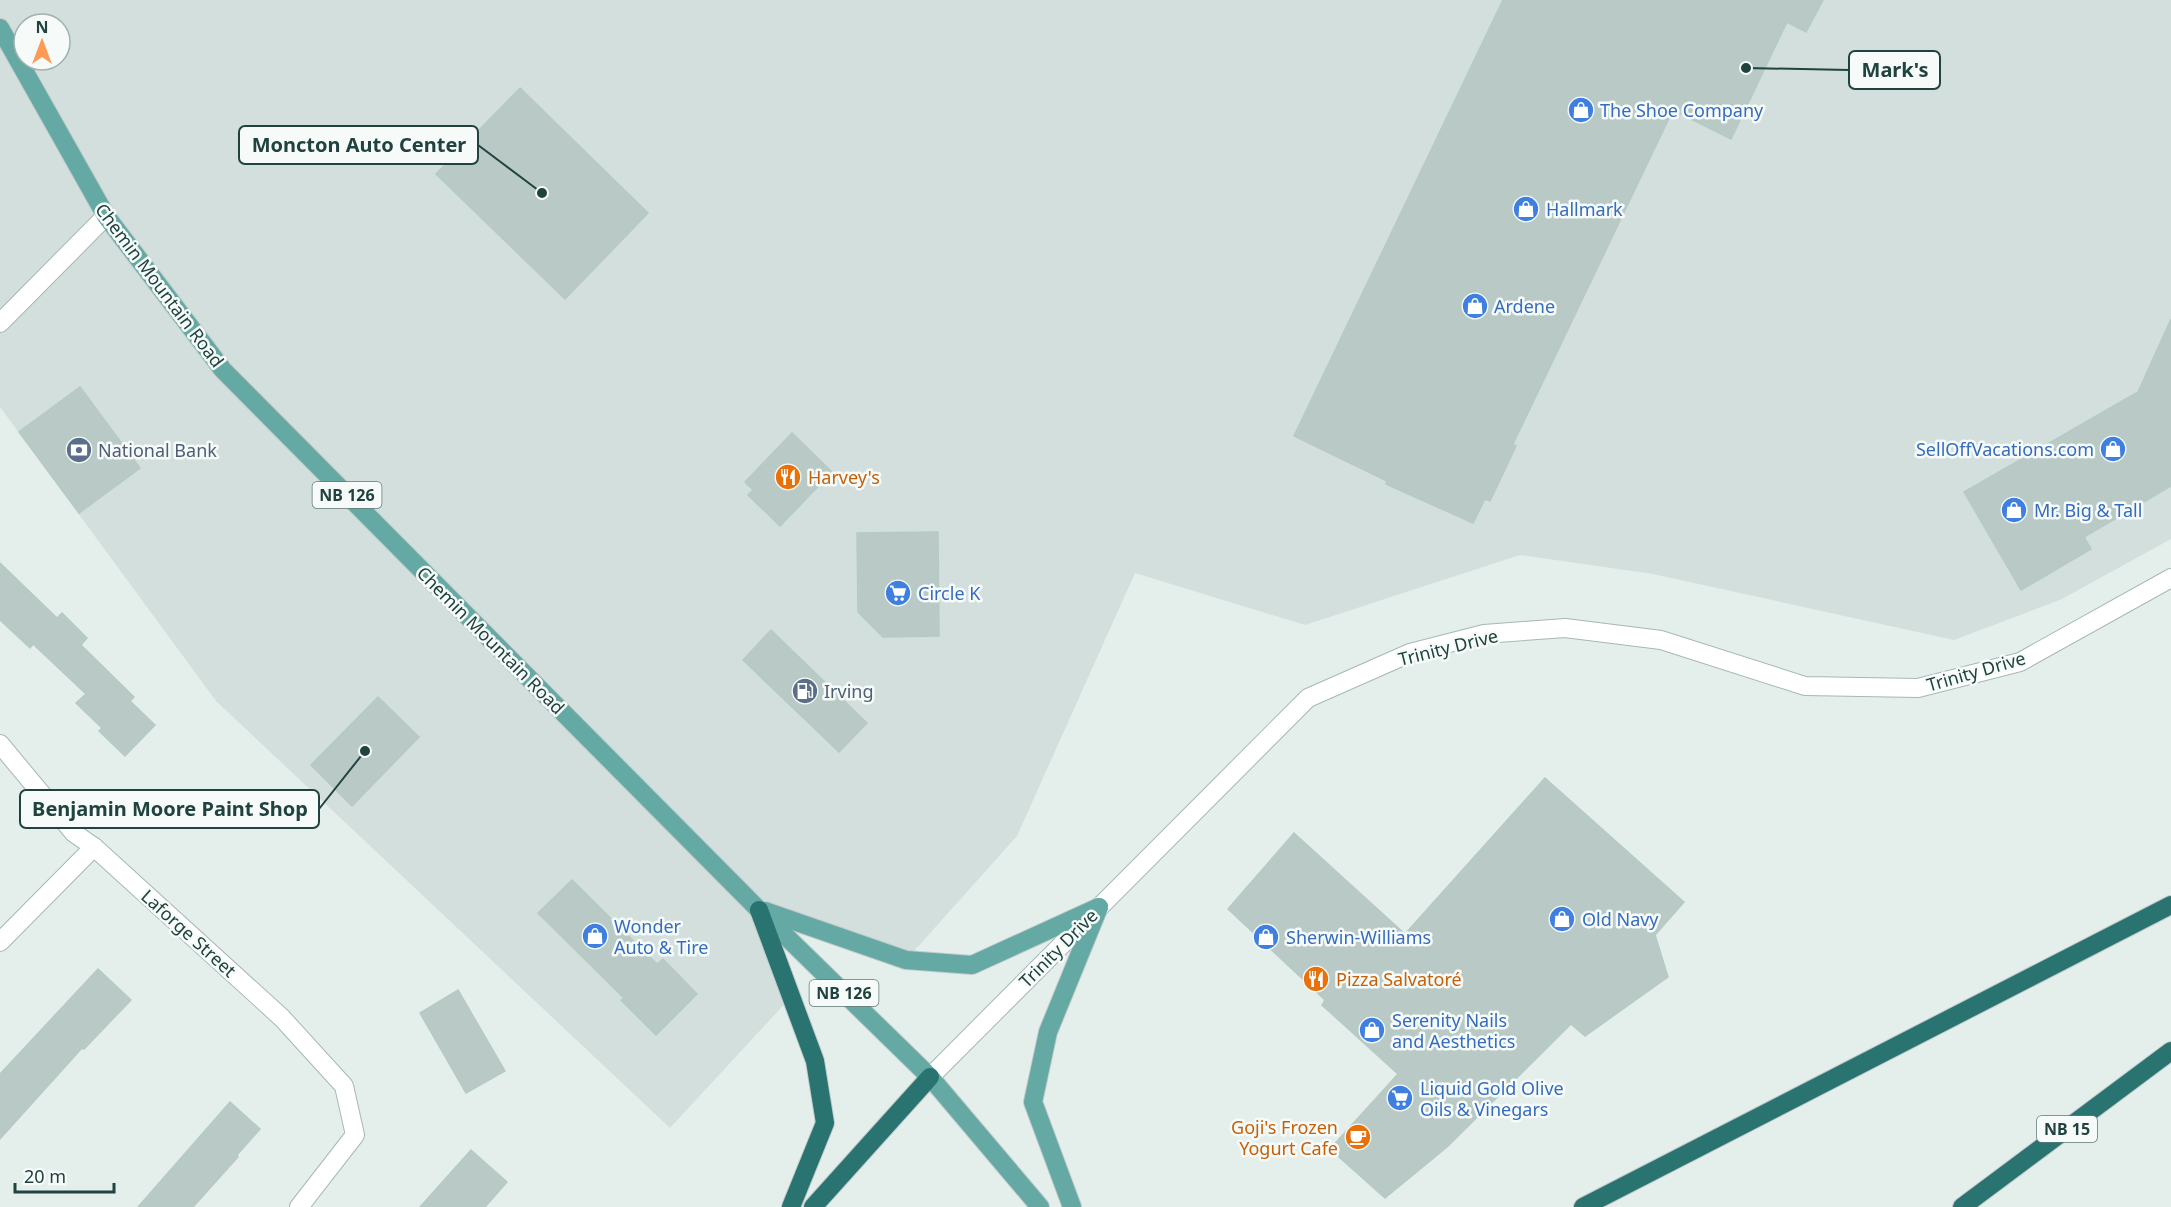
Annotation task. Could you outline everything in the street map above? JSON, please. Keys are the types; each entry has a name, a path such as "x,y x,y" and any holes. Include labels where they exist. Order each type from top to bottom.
{"highway":[{"path":"1583,1207 2171,905"},
{"path":"759,909 815,1061 825,1123 791,1207"},
{"name":"NB 15","path":"1962,1207 2171,1051"},
{"path":"813,1207 930,1077"}],"main road":[{"name":"Chemin Mountain Road","path":"0,28 105,216 223,370 759,909 930,1077 1040,1207"},
{"path":"759,909 906,960 972,965 1099,907"},
{"path":"1072,1207 1034,1102 1048,1032 1099,907"}],"street":[{"path":"0,324 105,216"},
{"name":"Trinity Drive","path":"930,1077 1308,698 1410,653 1484,634 1565,628 1660,640 1805,686 1918,688 2020,662 2171,578"},
{"name":"Laforge Street","path":"0,744 74,833 94,848 282,1017 344,1086 355,1136 299,1207"},
{"path":"0,942 94,848"}],"shaded area":[{"path":"0,0 2171,0 2171,539 2062,599 1954,640 1653,574 1520,555 1305,625 1135,573 1017,836 906,960 760,910 792,996 670,1128 216,701 0,407"}],"building":[{"path":"1503,0 1823,0 1806,32 1787,22 1731,139 1673,110 1513,444 1516,446 1490,501 1485,499 1473,523 1386,484 1387,481 1294,436"},
{"path":"520,88 648,213 565,299 436,174"},
{"path":"2171,319 2171,486 2084,537 2091,549 2021,590 1964,492 2138,392"},
{"name":"National Bank","path":"80,387 140,468 79,513 19,432"},
{"name":"Harvey's","path":"792,433 832,472 780,526 748,495 753,490 745,482"},
{"name":"Circle K","path":"938,532 939,636 883,637 858,612 857,533"},
{"path":"0,563 57,618 62,613 87,638 81,645 134,697 130,701 155,725 125,756 99,731 102,728 76,703 86,694 33,644 30,648 0,620"},
{"name":"Irving","path":"771,630 867,723 839,752 743,660"},
{"path":"378,697 419,737 352,806 311,765"},
{"path":"1545,778 1684,902 1655,935 1668,977 1585,1036 1571,1024 1447,1147 1385,1198 1330,1149 1398,1074 1322,1005 1325,1000 1228,909 1294,833 1405,934"},
{"name":"Wonder Auto & Tire","path":"572,880 657,964 663,959 697,994 656,1035 621,1000 624,998 538,913"},
{"path":"98,969 131,1000 84,1049 82,1048 0,1139 0,1074"},
{"path":"458,990 505,1071 466,1093 420,1013"},
{"path":"230,1102 260,1129 237,1155 238,1157 193,1207 138,1207"},
{"path":"471,1150 507,1182 485,1207 420,1207"}],"place":[{"name":"Mark's","path":"1746,68"},
{"name":"The Shoe Company","path":"1581,110"},
{"name":"Moncton Auto Center","path":"542,193"},
{"name":"Hallmark","path":"1526,209"},
{"name":"Ardene","path":"1475,306"},
{"name":"SellOffVacations.com","path":"2113,449"},
{"name":"National Bank","path":"79,450"},
{"name":"Harvey's","path":"788,477"},
{"name":"Mr. Big & Tall","path":"2014,510"},
{"name":"Circle K","path":"898,593"},
{"name":"Irving","path":"805,691"},
{"name":"Benjamin Moore Paint Shop","path":"365,751"},
{"name":"Old Navy","path":"1562,919"},
{"name":"Wonder Auto & Tire","path":"595,936"},
{"name":"Sherwin-Williams","path":"1266,937"},
{"name":"Pizza Salvatoré","path":"1316,979"},
{"name":"Serenity Nails and Aesthetics","path":"1372,1030"},
{"name":"Liquid Gold Olive Oils & Vinegars","path":"1400,1098"},
{"name":"Goji's Frozen Yogurt Cafe","path":"1358,1137"}]}
